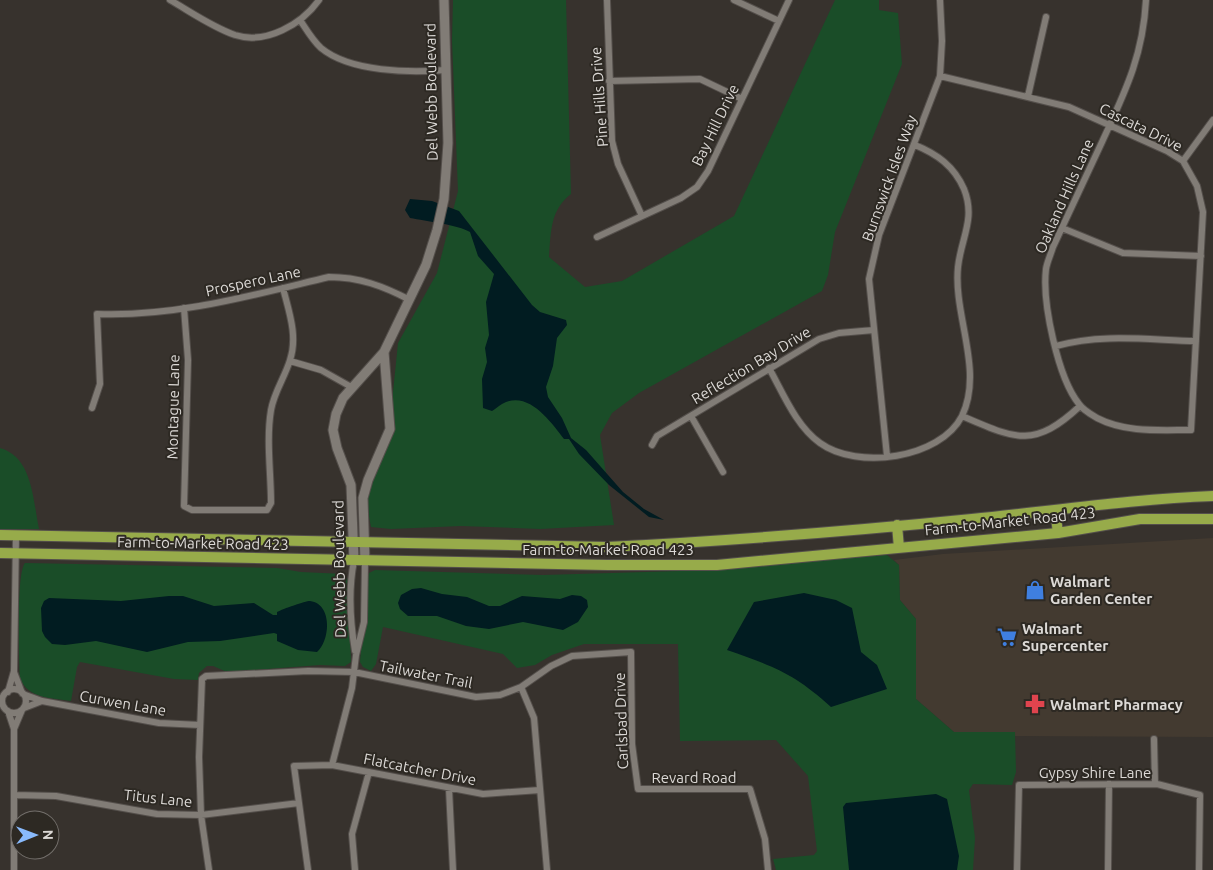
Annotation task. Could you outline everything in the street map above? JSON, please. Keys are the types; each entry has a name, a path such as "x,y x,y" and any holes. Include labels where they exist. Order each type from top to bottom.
{"main road":[{"name":"Farm-to-Market Road 423","path":"0,535 607,547 684,543 897,526 1155,498 1213,496"},
{"path":"1055,510 1058,533"},
{"name":"Farm-to-Market Road 423","path":"0,553 354,561 717,565 1058,533 1140,519 1213,519"},
{"path":"897,526 899,548"}],"street":[{"path":"170,0 216,27 237,36 260,37 282,31 306,17 319,0"},
{"name":"Del Webb Boulevard","path":"332,765 364,622 365,561 359,543 351,485 337,448 333,430 336,414 343,398 384,352 426,265 437,230 444,199 448,143 444,0"},
{"name":"Pine Hills Drive","path":"607,0 612,141 618,164 642,216"},
{"path":"734,0 779,21"},
{"name":"Bay Hill Drive","path":"597,237 681,198 697,187 708,171 790,0"},
{"name":"Burnswick Isles Way","path":"886,456 869,279 879,235 940,76 942,41 940,0"},
{"name":"Oakland Hills Lane","path":"1146,0 1140,52 1132,74 1062,228 1046,268 1048,319 1068,387 1080,406 1097,418 1117,425 1136,429 1191,430"},
{"path":"1028,96 1046,17"},
{"path":"300,20 321,48 339,58 399,71 445,70"},
{"name":"Cascata Drive","path":"940,76 1070,107 1167,150 1183,161 1197,186 1203,212 1191,430"},
{"path":"609,81 700,79 742,99"},
{"path":"1183,161 1213,120"},
{"path":"769,368 809,434 821,444 842,455 886,456 935,445 950,434 962,416 969,395 970,374 957,290 958,265 969,225 968,207 964,190 955,172 932,152 915,145"},
{"path":"1062,228 1123,253 1201,256"},
{"name":"Prospero Lane","path":"92,408 100,384 97,314 129,314 232,301 329,277 345,277 378,284 410,300"},
{"path":"283,288 294,334 290,361 321,370 353,388"},
{"name":"Montague Lane","path":"184,308 188,360 184,506 192,510 267,510 271,503 271,411 277,387 290,361"},
{"name":"Reflection Bay Drive","path":"652,445 657,436 819,339 839,333 874,330"},
{"path":"1056,346 1079,339 1097,337 1196,342"},
{"name":"Del Webb Boulevard","path":"356,655 351,624 351,576 359,543 363,498 368,480 390,429 384,352"},
{"path":"962,416 1006,434 1024,436 1042,433 1060,424 1080,406"},
{"path":"691,416 723,472"},
{"path":"14,729 26,701 14,671 16,536"},
{"name":"Tailwater Trail","path":"200,726 202,679 206,676 308,671 354,672 476,697 500,695 521,686 551,666 572,656 632,652"},
{"name":"Carlsbad Drive","path":"632,652 632,742 638,790"},
{"path":"14,671 4,693 3,702 14,729 14,870"},
{"path":"521,686 534,718 547,870"},
{"path":"4,693 16,690 23,694"},
{"name":"Curwen Lane","path":"23,694 42,701 159,724 200,726"},
{"path":"5,709 16,713 42,701"},
{"path":"200,726 200,816 209,870"},
{"path":"1154,739 1155,784"},
{"name":"Flatcatcher Drive","path":"299,804 294,766 332,765 449,789 483,794 540,790"},
{"path":"355,870 352,834 368,772"},
{"path":"1108,870 1109,784"},
{"name":"Gypsy Shire Lane","path":"1017,870 1019,785 1155,784 1200,795 1199,870"},
{"path":"449,789 453,870"},
{"name":"Revard Road","path":"638,790 750,789 765,839 768,870"},
{"name":"Titus Lane","path":"14,795 56,796 157,814 200,816 299,804"},
{"path":"299,804 308,870"}],"shaded area":[{"path":"1213,538 1213,737 1014,736 1015,732 954,732 916,699 916,619 900,600 899,565 894,560 943,554"}],"green space":[{"path":"453,0 566,0 571,194 564,200 555,214 551,230 549,257 585,287 622,281 734,216 835,0 879,0 879,10 898,13 902,64 835,232 828,275 822,291 639,393 612,413 600,435 614,525 540,529 461,526 391,529 371,527 366,501 383,450 391,412 398,343 437,273 458,191 452,40"},
{"path":"0,448 11,453 25,470 33,493 39,529 0,529"},
{"path":"887,555 899,565 900,600 916,619 916,699 954,732 1015,732 1016,772 1012,785 973,784 969,790 975,838 973,870 776,870 773,859 814,855 817,851 808,776 776,740 680,741 678,644 584,644 552,655 535,665 517,668 503,654 383,627 376,664 371,671 363,667 360,662 367,578 369,573 375,570 543,575 680,571"},
{"path":"25,563 277,568 301,572 344,574 348,580 351,662 345,666 320,665 227,672 213,666 207,666 199,673 198,680 174,679 80,662 77,667 71,701 41,696 29,690 20,678 19,599 22,570"}],"water":[{"path":"410,199 432,201 459,211 532,305 540,312 566,320 567,325 557,338 553,366 546,387 548,397 562,418 571,438 586,450 623,492 644,509 664,520 649,517 609,485 579,454 569,439 564,439 546,416 530,404 512,400 492,411 483,408 482,379 487,362 485,348 489,335 486,302 494,274 478,256 470,232 450,225 410,218 405,210"},
{"path":"421,588 442,594 467,597 489,606 500,606 522,596 560,599 572,595 581,596 587,600 588,607 578,622 563,630 523,622 489,629 466,626 437,616 408,616 400,609 398,603 401,595 412,589"},
{"path":"804,593 836,600 852,608 861,652 877,665 887,689 831,707 806,686 783,672 727,650 754,602"},
{"path":"183,596 214,606 254,603 273,615 277,615 277,612 289,607 310,601 323,609 326,616 327,632 325,640 317,652 298,650 277,641 277,634 274,633 220,641 188,642 147,652 96,641 65,645 52,644 42,631 41,608 44,601 49,598 121,601"},
{"path":"936,794 947,799 959,856 957,870 849,870 843,807 846,803"}],"place":[{"name":"Walmart Garden Center","path":"1035,590"},
{"name":"Walmart Supercenter","path":"1007,637"},
{"name":"Walmart Pharmacy","path":"1035,704"}]}
